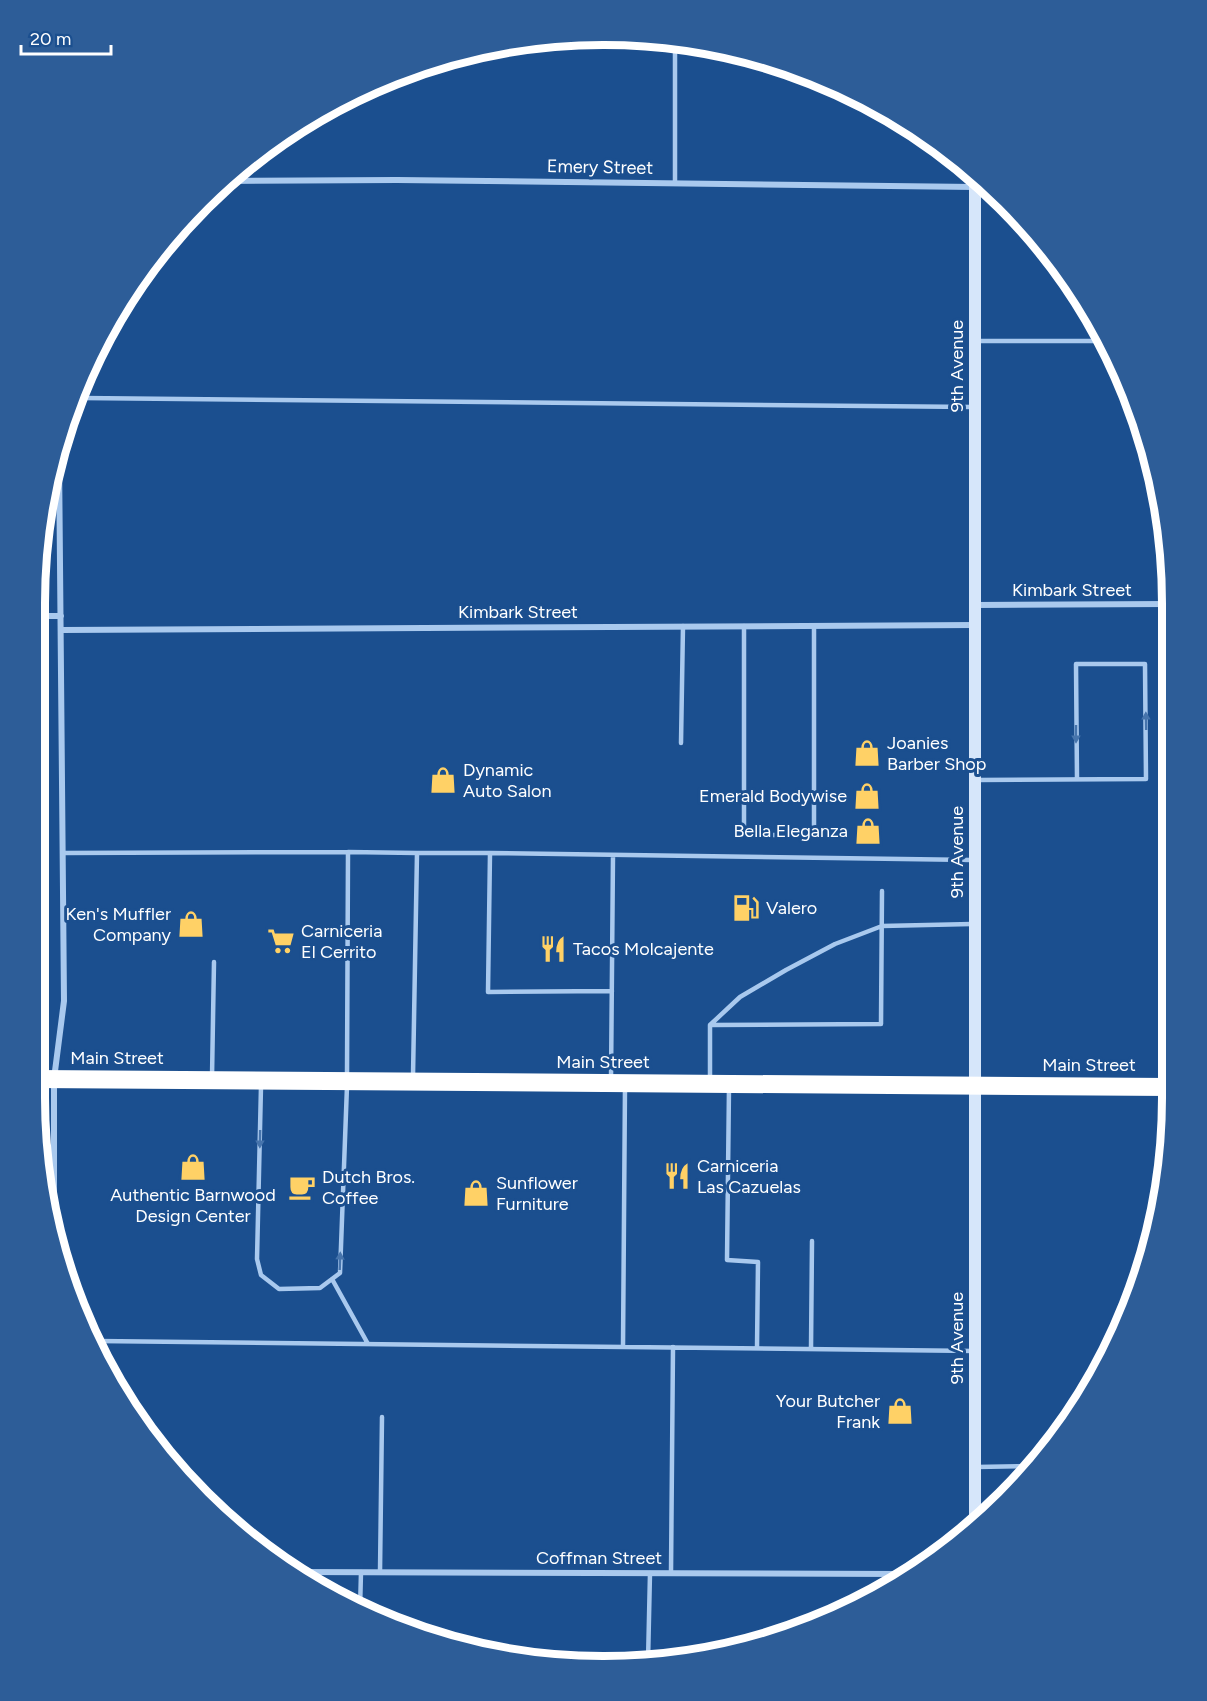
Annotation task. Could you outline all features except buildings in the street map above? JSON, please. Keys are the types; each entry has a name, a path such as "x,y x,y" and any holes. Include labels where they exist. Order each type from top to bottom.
{"highway":[{"name":"Main Street","path":"45,1079 1162,1087"}],"main road":[{"name":"9th Avenue","path":"975,187 975,1514"}],"street":[{"name":"Emery Street","path":"239,181 675,183 968,181"},
{"path":"54,1194 54,1079 64,1001 59,480"},
{"name":"Kimbark Street","path":"975,605 1162,604"},
{"path":"45,616 61,616"},
{"name":"Kimbark Street","path":"61,630 975,625"},
{"name":"Coffman Street","path":"309,1572 894,1574"}],"lane":[{"path":"675,50 675,183"},
{"path":"975,341 1096,341"},
{"path":"85,398 975,407"},
{"path":"681,743 683,626"},
{"path":"744,626 744,835 814,835 814,626"},
{"path":"975,780 1146,779 1145,664 1076,664 1077,779"},
{"path":"261,1081 258,1259 261,1275 279,1289 320,1288 340,1273 347,1081 348,852"},
{"path":"63,853 490,853 975,860"},
{"path":"413,1082 417,853"},
{"path":"490,853 488,992 612,991"},
{"path":"613,855 612,991 618,1083 623,1347"},
{"path":"710,1025 880,1024 882,891"},
{"path":"710,1084 710,1025 740,997 835,944 882,926 975,924"},
{"path":"212,1080 214,962"},
{"path":"729,1084 727,1260 758,1262 757,1348"},
{"path":"811,1349 812,1241"},
{"path":"332,1279 368,1344"},
{"path":"101,1341 975,1351"},
{"path":"670,1573 673,1347"},
{"path":"380,1572 382,1417"},
{"path":"975,1467 1022,1467"},
{"path":"360,1572 360,1600"},
{"path":"648,1654 650,1573"}],"place":[{"name":"Joanies Barber Shop","path":"867,753"},
{"name":"Dynamic Auto Salon","path":"443,780"},
{"name":"Emerald Bodywise","path":"867,796"},
{"name":"Bella Eleganza","path":"868,831"},
{"name":"Valero","path":"746,908"},
{"name":"Ken's Muffler Company","path":"191,924"},
{"name":"Carniceria El Cerrito","path":"281,941"},
{"name":"Tacos Molcajente","path":"553,949"},
{"name":"Authentic Barnwood Design Center","path":"193,1167"},
{"name":"Carniceria Las Cazuelas","path":"677,1176"},
{"name":"Dutch Bros. Coffee","path":"302,1187"},
{"name":"Sunflower Furniture","path":"476,1193"},
{"name":"Your Butcher Frank","path":"900,1411"}]}
